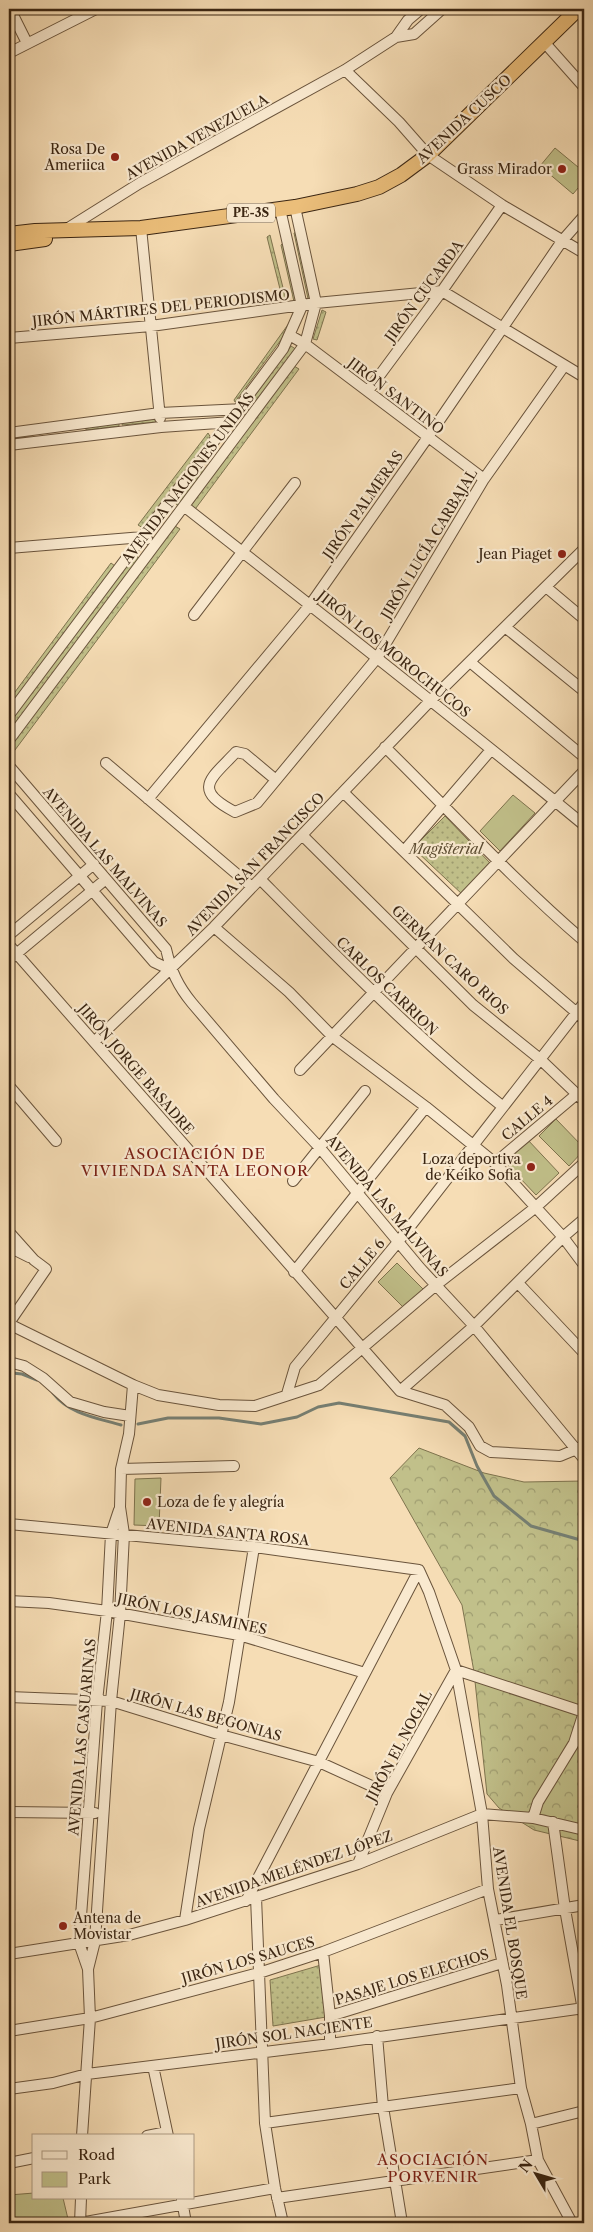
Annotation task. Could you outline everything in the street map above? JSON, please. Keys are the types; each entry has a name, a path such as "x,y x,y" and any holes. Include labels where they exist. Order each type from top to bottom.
{"highway":[{"name":"AVENIDA CUSCO","path":"9,234 141,228 295,207 357,194 379,187 401,175 428,155 578,9"},
{"name":"AVENIDA CUSCO","path":"9,244 45,239 64,231"}],"street":[{"path":"10,9 27,43"},
{"name":"AVENIDA VENEZUELA","path":"64,231 140,183 345,70 396,37 408,20 421,9"},
{"name":"AVENIDA VENEZUELA","path":"396,37 414,34 442,9"},
{"path":"9,53 89,10"},
{"path":"544,42 584,87"},
{"path":"345,70 398,122 428,155 502,206 584,253"},
{"name":"JIRÓN CUCARDA","path":"368,391 442,292 502,206"},
{"name":"AVENIDA NACIONES UNIDAS","path":"9,740 305,344 316,303 295,207"},
{"path":"280,209 302,306"},
{"name":"JIRÓN PALMERAS","path":"148,799 310,605 562,241 584,216"},
{"path":"141,228 161,427"},
{"path":"442,292 584,377"},
{"name":"JIRÓN MÁRTIRES DEL PERIODISMO","path":"9,338 150,326 316,303 442,292"},
{"name":"AVENIDA NACIONES UNIDAS","path":"9,715 283,349 291,336 302,306"},
{"name":"JIRÓN SANTINO","path":"291,336 305,344 484,479"},
{"name":"JIRÓN LUCÍA CARBAJAL","path":"276,780 245,754 236,752 212,777 208,785 209,791 226,807 235,812 257,804 377,658 484,479 564,366"},
{"path":"9,432 160,413 238,409 257,410"},
{"path":"9,445 161,427 247,422"},
{"path":"194,615 296,483"},
{"name":"JIRÓN LOS MOROCHUCOS","path":"185,507 431,700 584,825"},
{"path":"9,548 143,537 157,543"},
{"name":"AVENIDA SAN FRANCISCO","path":"94,1042 171,970 431,700 584,549"},
{"path":"546,587 584,619"},
{"path":"505,627 584,691"},
{"path":"470,662 584,756"},
{"path":"385,747 445,806 497,863 584,941"},
{"path":"404,851 445,806 490,750"},
{"path":"106,763 252,887"},
{"name":"AVENIDA LAS MALVINAS","path":"9,766 166,949 171,970 180,988 192,1003 320,1148 398,1242 580,1448 584,1459"},
{"path":"300,1070 584,771"},
{"path":"343,792 459,903 514,959 581,1016"},
{"name":"AVENIDA LAS MALVINAS","path":"9,794 154,962 171,970"},
{"name":"GERMAN CARO RIOS","path":"302,835 473,1004 540,1059 580,1098"},
{"path":"9,936 94,864"},
{"path":"11,953 106,879"},
{"name":"CARLOS CARRION","path":"260,879 373,994 458,1071 502,1106"},
{"path":"214,926 289,992 333,1037 473,1143 495,1163 563,1237 584,1265"},
{"name":"JIRÓN JORGE BASADRE","path":"11,953 94,1042 400,1391"},
{"name":"CALLE 6","path":"287,1394 294,1367 398,1242 540,1059 581,1016 584,1003"},
{"path":"9,1086 56,1141"},
{"path":"293,1180 365,1091"},
{"name":"CALLE 4","path":"495,1163 580,1098"},
{"path":"294,1272 426,1107"},
{"path":"9,1247 34,1260 46,1269 9,1324 133,1385 158,1395 219,1405 255,1406 319,1385 436,1285 536,1207 584,1162"},
{"path":"400,1391 474,1326 563,1237 584,1219"},
{"path":"9,1232 34,1260"},
{"path":"518,1283 584,1352"},
{"path":"9,1362 24,1366 43,1378 70,1402 104,1412 130,1416"},
{"name":"AVENIDA LAS CASUARINAS","path":"88,1969 96,1941 111,1701 120,1614 124,1534 120,1507 122,1469 129,1434 133,1385"},
{"path":"400,1391 445,1405 469,1427 484,1450 504,1454 560,1456 580,1448"},
{"path":"122,1469 234,1466"},
{"name":"AVENIDA LAS CASUARINAS","path":"82,2134 90,2018 88,1969 79,1943 97,1701 107,1611 111,1534 120,1507"},
{"name":"AVENIDA SANTA ROSA","path":"9,1524 254,1547 419,1570"},
{"path":"185,1920 198,1829 221,1736 254,1547"},
{"path":"283,2223 276,2193 265,2123 259,1973 251,1899 319,1762 419,1570"},
{"name":"AVENIDA EL BOSQUE","path":"419,1570 429,1592 456,1670 482,1814 488,1888 496,1920 507,1985 510,2019 521,2088 538,2160 572,2223"},
{"name":"JIRÓN LOS JASMINES","path":"9,1601 49,1603 107,1611 239,1635 365,1672"},
{"path":"456,1670 584,1712 574,1743 538,1802 534,1818"},
{"name":"JIRÓN EL NOGAL","path":"358,1864 387,1793 456,1670"},
{"name":"JIRÓN LAS BEGONIAS","path":"9,1697 111,1701 221,1736 319,1762 387,1793"},
{"path":"9,1812 104,1814"},
{"name":"AVENIDA MELÉNDEZ LÓPEZ","path":"9,1954 129,1936 185,1920 358,1864 482,1814 534,1818 584,1830"},
{"path":"553,1822 565,1908 584,2011"},
{"name":"JIRÓN LOS SAUCES","path":"9,2031 90,2018 259,1973 323,1952 488,1888"},
{"path":"496,1920 584,1905"},
{"path":"323,1952 330,2016 330,2044"},
{"name":"PASAJE LOS ELECHOS","path":"330,2016 502,1963"},
{"name":"JIRÓN SOL NACIENTE","path":"9,2089 87,2074 584,2011"},
{"path":"376,2036 383,2107 402,2223"},
{"path":"153,2066 167,2134"},
{"path":"265,2123 521,2088"},
{"path":"531,2124 584,2111"},
{"path":"9,2163 32,2158"},
{"path":"195,2200 395,2181 538,2160"},
{"path":"81,2200 80,2223 182,2201 186,2223"}],"green space":[{"name":"Grass Mirador","path":"555,148 584,172 584,181 573,194 540,166"},
{"path":"297,232 315,307 310,308 294,233"},
{"path":"270,235 288,308 285,309 267,237"},
{"path":"283,243 302,304 295,306 281,245"},
{"path":"322,310 326,312 317,340 313,339"},
{"path":"292,319 295,321 235,402 234,400"},
{"path":"291,346 297,350 257,402 253,398"},
{"path":"294,366 299,369 193,512 189,508"},
{"path":"157,419 157,422 122,425 123,422"},
{"path":"119,422 119,426 86,430 86,428"},
{"path":"208,433 211,438 143,528 138,525"},
{"path":"202,466 208,471 179,506 177,505 175,501"},
{"path":"175,526 180,529 9,758 9,748"},
{"path":"133,554 139,558 9,732 9,720"},
{"path":"111,563 115,566 9,708 9,700"},
{"path":"513,795 535,813 500,851 480,831"},
{"name":"Magisterial","path":"445,816 491,864 463,895 413,848"},
{"path":"556,1119 584,1148 569,1166 539,1136"},
{"name":"Loza deportiva de Keiko Sofia","path":"527,1139 559,1173 536,1195 503,1160"},
{"path":"397,1263 423,1289 404,1308 378,1282"},
{"path":"419,1448 484,1473 524,1482 584,1481 584,1842 534,1830 499,1808 487,1794 474,1672 462,1605 390,1478"},
{"name":"Loza de fe y alegría","path":"161,1478 159,1526 134,1525 135,1479"},
{"path":"321,1965 326,2017 273,2026 270,1980"},
{"path":"32,2193 32,2200 63,2200 68,2219 15,2223 9,2195"}],"waterway":[{"path":"12,1373 22,1374 37,1380"},
{"path":"53,1393 75,1411 121,1425"},
{"path":"138,1424 168,1418 219,1418 261,1424 297,1417 318,1407 339,1403 449,1422 465,1436 477,1466 494,1496 531,1526 584,1541"}],"place":[{"name":"Rosa De Ameriica","path":"115,157"},
{"name":"Grass Mirador","path":"562,169"},
{"name":"Jean Piaget","path":"562,554"},
{"name":"Loza deportiva de Keiko Sofia","path":"531,1167"},
{"name":"Loza de fe y alegría","path":"147,1502"},
{"name":"Antena de Movistar","path":"63,1926"}],"district":[{"name":"ASOCIACIÓN DE VIVIENDA SANTA LEONOR","path":"195,1162"},
{"name":"ASOCIACIÓN PORVENIR","path":"433,2168"}]}
